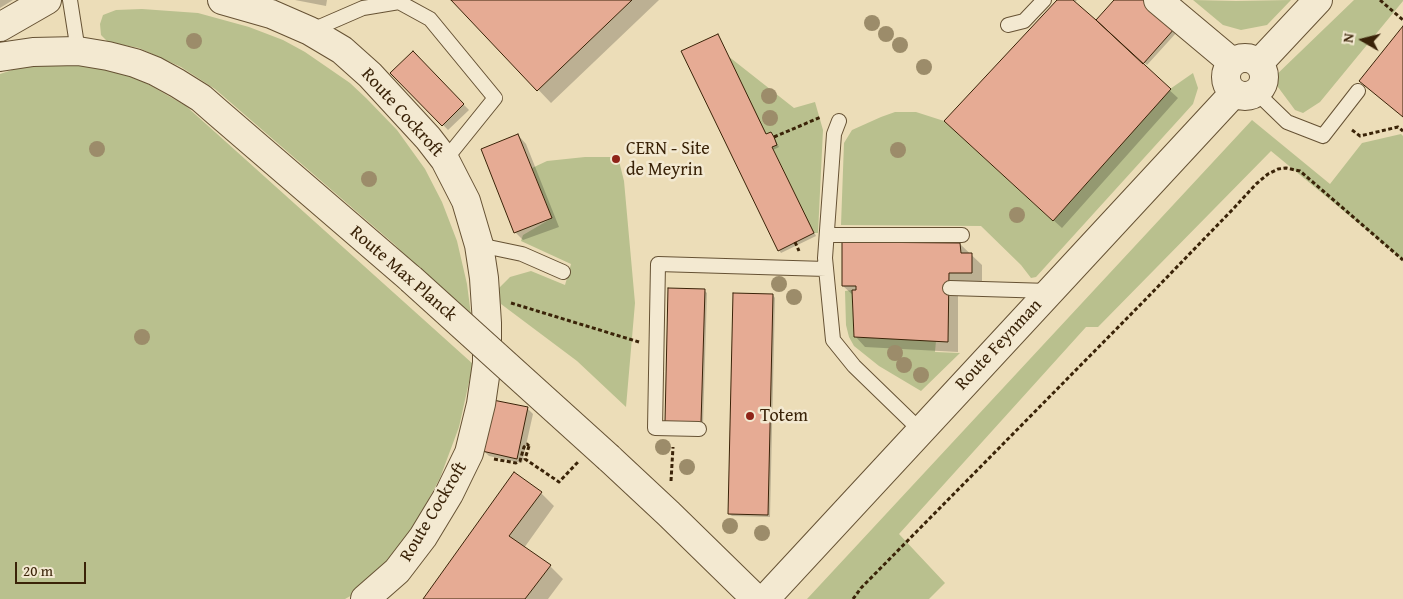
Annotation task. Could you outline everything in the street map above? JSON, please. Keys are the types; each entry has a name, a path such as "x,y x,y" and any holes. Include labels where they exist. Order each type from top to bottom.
{"street":[{"path":"0,27 47,0"},
{"name":"Route Cockroft","path":"222,0 271,14 310,31 342,50 370,75 428,138 445,160 466,200 478,245 484,278 487,363 469,453 449,494 423,537 397,571 365,599"},
{"path":"1158,0 1232,62"},
{"path":"1259,62 1318,0"},
{"name":"Route Max Planck","path":"0,57 33,52 78,51 108,56 155,71 201,98 411,279 669,514 756,599"},
{"path":"1243,57 1252,58 1259,62 1264,70 1265,78 1262,86 1245,93 1228,87 1226,72 1232,62 1243,57"},
{"name":"Route Feynman","path":"765,599 1049,291 1245,93"}],"lane":[{"path":"70,0 78,51"},
{"path":"1008,25 1024,21 1044,0"},
{"path":"310,31 363,8 399,2 430,19 495,98 445,160"},
{"path":"1245,93 1287,122 1323,136 1358,91"},
{"path":"839,120 834,134 826,269 833,340 854,366 921,430"},
{"path":"827,235 962,235"},
{"path":"478,245 522,254 563,272"},
{"path":"699,430 655,428 658,264 826,269"},
{"path":"950,288 1049,291"}],"path":[{"path":"1380,0 1403,20"},
{"path":"774,136 820,116 839,120"},
{"path":"1336,120 1360,136 1398,127 1403,131"},
{"path":"853,599 861,588 1256,184 1268,174 1278,169 1286,168 1300,172 1403,260"},
{"path":"506,301 632,340"},
{"path":"669,514 674,429"},
{"path":"469,453 516,463 520,461 524,447 527,444 529,446 526,459 559,482 601,452"}],"green space":[{"path":"1193,0 1291,0 1267,25 1241,30 1223,25"},
{"path":"1354,0 1403,1 1320,102 1303,113 1295,110 1272,79"},
{"path":"142,9 198,13 249,27 283,40 305,52 350,83 366,98 397,130 425,169 442,202 457,241 467,284 472,323 394,244 215,89 181,67 139,48 108,42 101,35 100,24 103,15 116,10"},
{"path":"728,56 794,108 815,102 823,130 818,233 814,233"},
{"path":"79,63 126,75 146,83 186,106 473,364 459,427 440,478 411,532 383,566 354,594 345,599 0,599 0,74 21,67"},
{"path":"1193,73 1198,88 1193,104 1036,277 1031,278 1021,265 981,226 841,225 844,143 852,130 881,117 895,112 916,112 944,121 1053,221 1170,89"},
{"path":"1252,120 1330,184 1362,143 1401,134 1403,136 1403,260 1271,151 1098,327 1086,327 899,534 945,583 929,599 807,599"},
{"path":"585,157 618,157 624,181 635,303 626,407 577,361 501,304 496,291 510,277 531,271 565,285 571,264 521,241 523,235 552,218 532,168 547,161"},
{"path":"852,290 854,337 936,341 935,352 960,353 921,391 879,366 854,346 846,325 845,291"}],"building":[{"path":"451,0 632,0 537,91"},
{"path":"1057,0 1073,0 1171,89 1053,221 944,121"},
{"path":"1114,0 1145,0 1175,28 1143,64 1096,20"},
{"path":"1403,26 1403,117 1359,81"},
{"path":"718,34 766,134 771,132 774,137 777,145 772,147 814,233 778,251 681,51"},
{"path":"413,51 464,104 442,126 390,73"},
{"path":"518,134 552,218 514,233 481,149"},
{"path":"842,242 960,243 961,253 972,253 972,273 949,273 948,342 854,337 852,290 856,290 856,286 842,286"},
{"path":"668,288 705,289 701,423 665,422"},
{"name":"Totem","path":"733,293 773,294 768,515 728,514"},
{"path":"493,400 528,407 517,459 482,451"},
{"path":"514,472 542,492 509,536 551,565 525,599 423,599"}],"place":[{"name":"CERN - Site de Meyrin","path":"616,159"},
{"name":"Totem","path":"750,416"}]}
